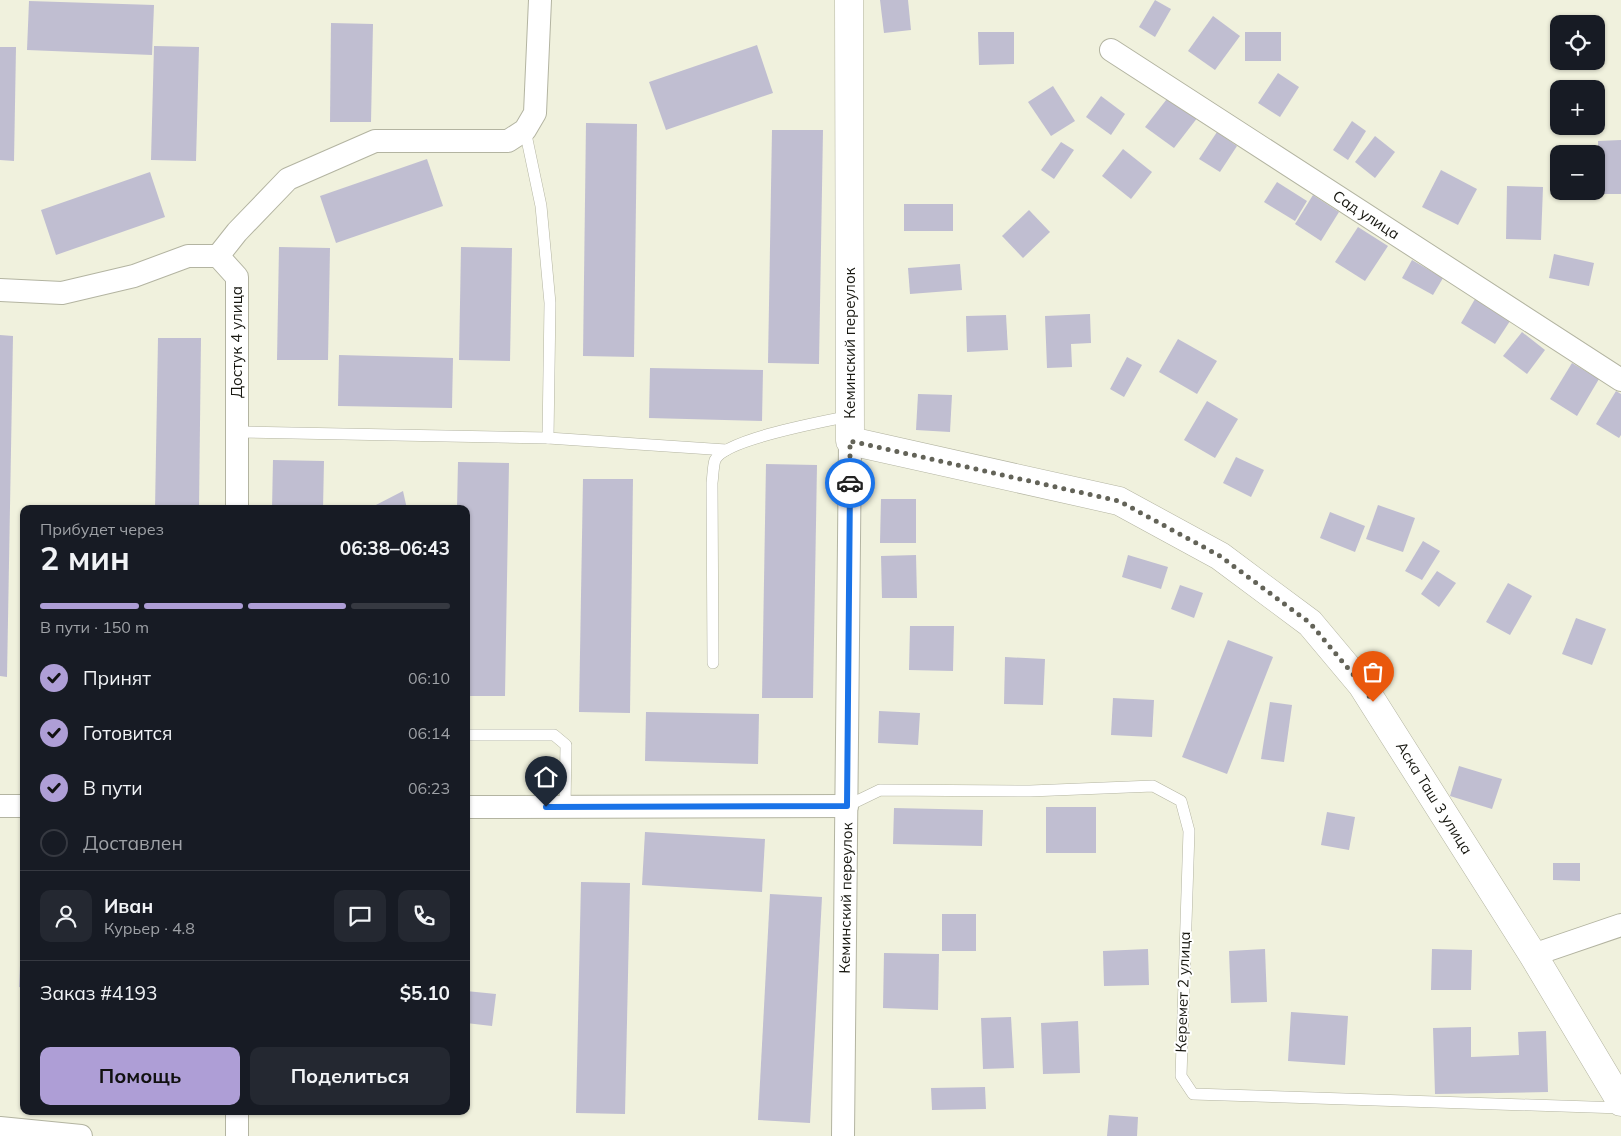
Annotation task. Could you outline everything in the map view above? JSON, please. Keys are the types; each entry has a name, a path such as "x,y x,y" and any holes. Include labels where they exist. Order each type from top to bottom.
{"street":[{"path":"0,290 62,293 134,276 188,256 218,256 237,232 288,179 375,141 508,141 525,130 535,113 540,0"},
{"name":"Кеминский переулок","path":"843,1136 850,428 849,0"},
{"name":"Сад улица","path":"1110,50 1621,380"},
{"name":"Достук 4 улица","path":"218,256 237,277 237,505"},
{"name":"Аска Таш 3 улица","path":"850,428 1119,501 1220,556 1310,623 1362,685 1533,954 1621,1102"},
{"path":"0,806 20,806"},
{"path":"470,807 847,806"},
{"path":"1533,954 1621,925"},
{"path":"237,1115 237,1136"},
{"path":"0,1128 81,1136"}],"lane":[{"path":"525,130 541,206 550,303 548,438"},
{"path":"713,663 712,483 716,459 726,450 780,430 850,428"},
{"path":"237,432 548,438 726,450"},
{"path":"470,735 554,734 566,745 565,807"},
{"name":"Керемет 2 улица","path":"847,806 880,790 1030,791 1154,786 1181,800 1189,831 1180,1076 1193,1094 1621,1108"}],"building":[{"path":"880,0 908,0 911,30 884,33"},
{"path":"1155,0 1171,9 1155,37 1139,27"},
{"path":"29,1 154,5 152,55 27,50"},
{"path":"1213,16 1240,36 1215,70 1188,51"},
{"path":"331,23 373,24 371,122 330,122"},
{"path":"978,32 1014,32 1014,64 979,65"},
{"path":"1245,32 1281,32 1281,61 1245,61"},
{"path":"757,45 773,93 666,130 649,82"},
{"path":"154,46 199,47 196,161 151,160"},
{"path":"0,47 16,47 14,161 0,160"},
{"path":"1278,73 1299,87 1280,117 1258,103"},
{"path":"1053,86 1075,121 1051,136 1028,102"},
{"path":"1170,95 1198,117 1174,148 1145,127"},
{"path":"1101,96 1125,114 1111,135 1086,117"},
{"path":"1352,121 1366,131 1348,160 1333,150"},
{"path":"586,123 637,124 634,357 583,356"},
{"path":"772,130 823,130 819,364 768,363"},
{"path":"1217,132 1237,146 1220,172 1199,159"},
{"path":"1375,136 1395,152 1375,178 1355,162"},
{"path":"1621,140 1621,194 1605,194 1605,145 1598,145 1598,141"},
{"path":"1061,142 1074,150 1054,179 1041,170"},
{"path":"1123,149 1152,172 1131,199 1102,176"},
{"path":"427,159 443,206 336,243 320,196"},
{"path":"1441,170 1477,189 1458,225 1422,207"},
{"path":"150,172 165,217 56,255 41,210"},
{"path":"1277,182 1307,201 1295,221 1264,202"},
{"path":"1507,186 1543,187 1541,240 1506,239"},
{"path":"1313,195 1339,212 1321,241 1295,224"},
{"path":"904,204 953,204 953,231 904,231"},
{"path":"1029,210 1050,232 1023,258 1002,236"},
{"path":"1358,227 1388,246 1365,281 1335,262"},
{"path":"279,247 330,248 328,360 277,360"},
{"path":"461,247 512,248 510,361 459,360"},
{"path":"1554,254 1594,263 1589,286 1549,278"},
{"path":"1412,260 1443,278 1433,295 1402,278"},
{"path":"960,264 962,290 910,294 908,268"},
{"path":"1475,299 1510,321 1495,344 1461,323"},
{"path":"1090,314 1091,343 1071,344 1072,367 1047,368 1045,316"},
{"path":"1006,315 1008,350 967,352 966,316"},
{"path":"1522,332 1545,350 1527,374 1503,356"},
{"path":"0,335 13,336 7,677 0,676"},
{"path":"158,338 201,338 199,505 155,505"},
{"path":"1178,339 1217,361 1197,394 1159,372"},
{"path":"339,355 453,358 452,408 338,406"},
{"path":"1127,357 1142,365 1124,397 1110,389"},
{"path":"1572,363 1599,379 1577,416 1550,399"},
{"path":"650,368 763,370 762,421 649,418"},
{"path":"1616,391 1621,394 1621,435 1619,438 1596,424"},
{"path":"918,394 952,395 950,432 916,430"},
{"path":"1207,401 1238,419 1215,458 1184,440"},
{"path":"1236,457 1264,470 1251,497 1223,483"},
{"path":"273,460 324,461 323,505 272,505"},
{"path":"458,462 509,463 505,696 470,696 470,505 457,505"},
{"path":"766,464 817,465 813,698 762,698"},
{"path":"583,479 633,479 630,713 579,712"},
{"path":"403,491 406,505 376,505"},
{"path":"881,499 916,499 916,543 880,543"},
{"path":"1378,505 1415,518 1403,552 1366,539"},
{"path":"1330,512 1365,526 1355,552 1320,538"},
{"path":"1423,541 1440,551 1422,580 1405,571"},
{"path":"916,555 917,598 882,598 881,556"},
{"path":"1128,555 1168,567 1161,589 1122,577"},
{"path":"1437,571 1456,583 1439,607 1421,594"},
{"path":"1508,583 1532,596 1510,635 1486,622"},
{"path":"1180,585 1203,593 1194,618 1171,609"},
{"path":"1576,618 1606,629 1592,665 1562,654"},
{"path":"910,626 954,626 953,671 909,670"},
{"path":"1228,640 1273,657 1227,774 1182,757"},
{"path":"1005,657 1045,659 1043,705 1004,704"},
{"path":"1113,698 1154,700 1152,737 1111,735"},
{"path":"1270,702 1292,705 1284,762 1261,759"},
{"path":"879,711 920,713 918,745 878,743"},
{"path":"646,712 759,714 758,764 645,761"},
{"path":"1459,766 1502,779 1492,809 1450,796"},
{"path":"1046,807 1096,807 1096,853 1046,853"},
{"path":"894,808 983,810 982,846 893,844"},
{"path":"1327,812 1355,817 1349,850 1321,845"},
{"path":"645,832 765,839 762,892 642,885"},
{"path":"1553,863 1580,863 1580,881 1553,880"},
{"path":"581,882 630,883 625,1114 576,1113"},
{"path":"770,894 822,897 810,1123 758,1120"},
{"path":"942,914 976,914 976,951 942,951"},
{"path":"1148,949 1149,985 1104,986 1103,951"},
{"path":"1265,949 1267,1002 1231,1003 1229,951"},
{"path":"1432,949 1472,950 1471,990 1431,990"},
{"path":"884,953 939,954 938,1010 883,1008"},
{"path":"470,991 496,994 492,1026 470,1023"},
{"path":"1291,1012 1348,1016 1345,1065 1288,1061"},
{"path":"1011,1017 1014,1068 983,1069 981,1018"},
{"path":"1078,1021 1080,1073 1043,1074 1041,1023"},
{"path":"1471,1027 1471,1057 1519,1055 1518,1032 1546,1031 1548,1092 1435,1094 1433,1028"},
{"path":"985,1087 986,1109 932,1110 931,1088"},
{"path":"1109,1115 1138,1117 1137,1136 1107,1136"}],"way so far":[{"path":"850,483 850,441 1119,501 1220,556 1310,623 1362,685 1373,702"}],"route":[{"path":"546,807 847,806 850,483"}]}
